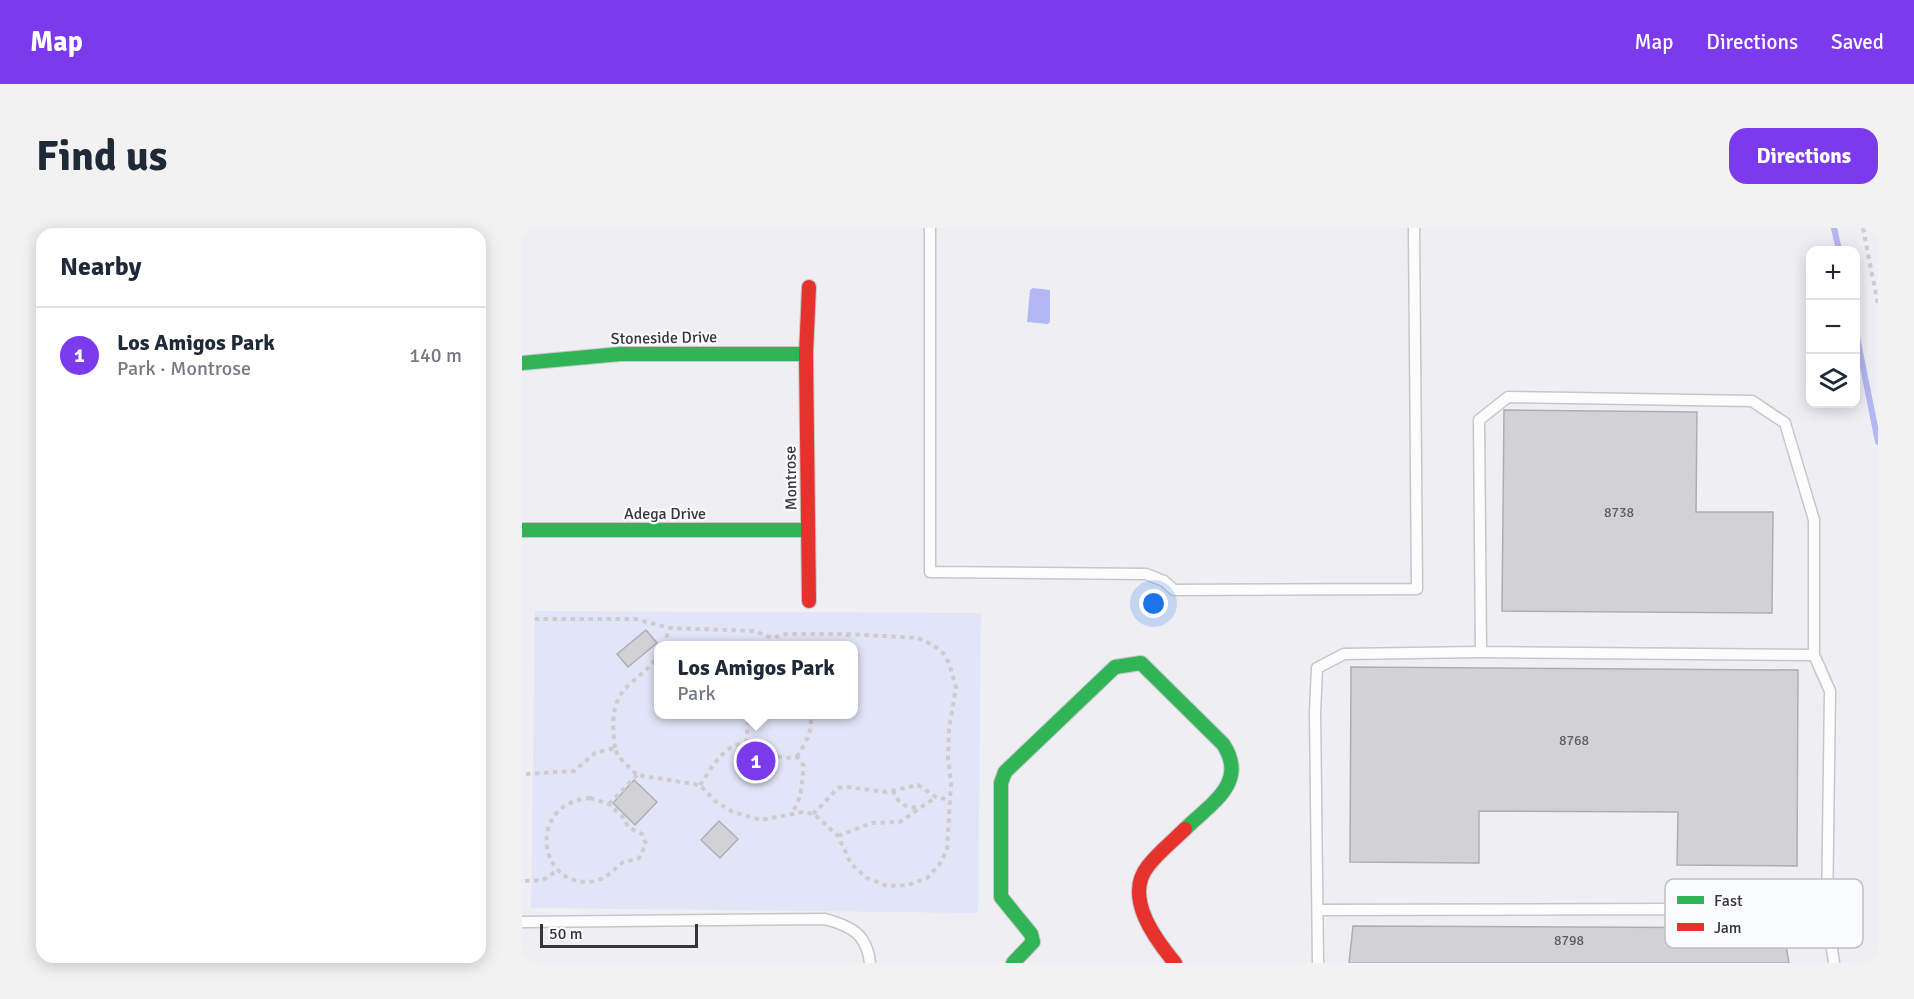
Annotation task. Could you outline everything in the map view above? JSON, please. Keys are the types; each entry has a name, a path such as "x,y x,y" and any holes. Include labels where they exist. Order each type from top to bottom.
{"street":[{"name":"Montrose","path":"808,287 806,354 809,601"},
{"name":"Stoneside Drive","path":"522,363 620,354 806,354"},
{"name":"Adega Drive","path":"522,530 808,530"},
{"path":"1013,963 1033,942 1031,934 1000,897 1001,783 1005,772 1115,667 1141,663 1223,744 1231,756 1234,773 1229,785 1146,868 1140,891 1143,915 1153,937 1175,963"}],"lane":[{"path":"930,228 930,572 1146,574 1164,581 1174,590 1186,590 1416,589 1414,228"},
{"path":"1481,652 1479,420 1508,397 1752,401 1785,423 1814,520 1814,655 1830,691 1827,879"},
{"path":"1318,963 1315,712 1317,668 1344,654 1481,652 1814,655"},
{"path":"1318,910 1665,909"},
{"path":"522,922 825,919 845,925 859,936 869,948 870,963"},
{"path":"1832,948 1834,963"}],"path":[{"path":"1863,228 1878,305"},
{"path":"531,619 635,619 670,628 755,631 772,638 786,634 848,634 918,638 943,652 953,672 956,687 949,729 950,834 939,865 927,878 909,885 887,886 867,878 851,864 838,836 813,814 792,814 761,820 733,813 715,801 700,784 638,775 618,756 611,726 619,695 650,668 654,661"},
{"path":"665,641 670,628"},
{"path":"847,641 848,634"},
{"path":"746,743 748,719"},
{"path":"797,757 808,736 811,719"},
{"path":"700,784 728,748 746,743 757,746 773,756 797,757 804,766 800,797 792,814"},
{"path":"526,774 574,771 595,753 615,748"},
{"path":"609,804 638,775"},
{"path":"813,814 838,788 847,787 886,792 918,785 936,797 949,800"},
{"path":"892,790 897,801 906,807 919,808"},
{"path":"838,836 872,823 900,822 936,797"},
{"path":"580,799 600,800 609,804 624,818 628,828 642,834 646,844 643,854 635,861 624,861 608,876 598,880 577,880 558,870 548,853 546,843 549,823 561,807 580,799"},
{"path":"525,881 543,880 558,870"}],"shaded area":[{"path":"535,611 981,613 978,913 531,908"}],"water":[{"path":"1033,288 1050,290 1050,322 1048,324 1027,322 1030,290"}],"building":[{"path":"1504,410 1697,412 1696,512 1773,512 1772,613 1502,611"},
{"path":"646,630 655,641 654,645 628,667 617,654"},
{"path":"1351,667 1798,670 1797,866 1677,865 1678,812 1479,811 1479,863 1350,862"},
{"path":"634,780 657,802 635,825 613,803"},
{"path":"719,821 738,839 720,858 701,840"},
{"path":"1353,926 1665,927 1665,948 1786,948 1789,963 1349,963"}],"waterway":[{"path":"1834,228 1838,246"},
{"path":"1860,352 1878,442"}],"traffic: fast":[{"path":"522,363 620,354 806,354"},
{"path":"522,530 808,530"},
{"path":"1013,963 1033,942 1031,934 1001,897 1001,783 1005,772 1115,667 1141,663 1223,744 1230,758 1232,770 1223,792 1185,829"}],"traffic: jam":[{"path":"809,287 806,354 809,601"},
{"path":"1175,963 1145,918 1139,891 1141,878 1148,866 1185,829"}],"place":[{"name":"Los Amigos Park","path":"756,761"}]}
